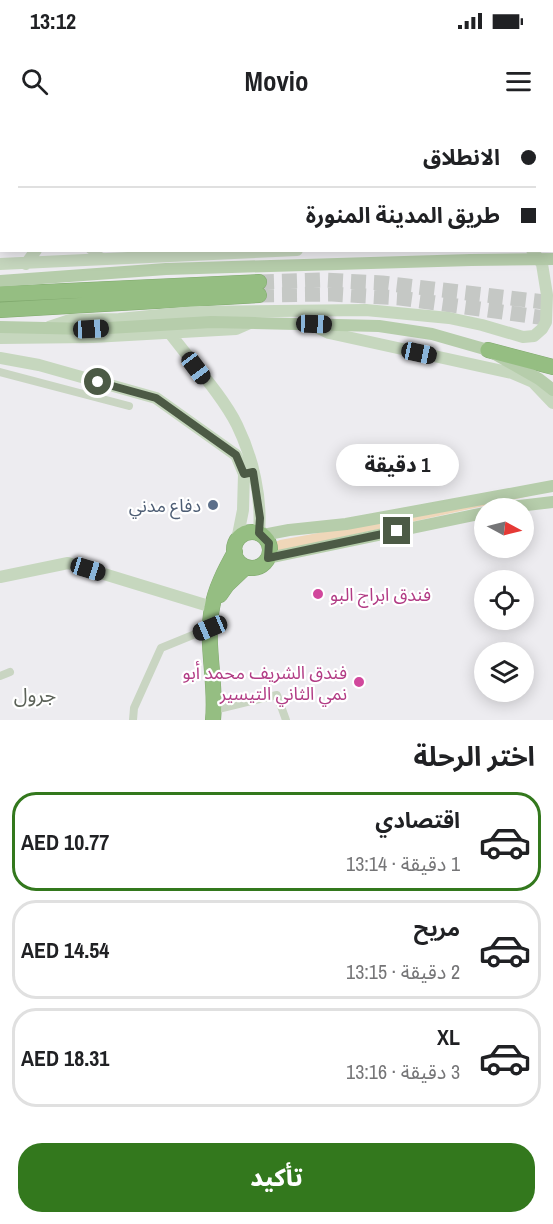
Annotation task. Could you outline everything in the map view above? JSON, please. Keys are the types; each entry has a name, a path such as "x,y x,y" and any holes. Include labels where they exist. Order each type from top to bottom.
{"highway":[{"path":"0,294 259,289 0,310"},
{"path":"489,350 553,367"},
{"path":"214,715 210,628 212,607 223,575 236,546 247,533 261,534 269,543 268,558 256,567 246,567 238,561 236,546"},
{"path":"212,607 227,585 246,567"}],"main road":[{"path":"0,281 188,268 553,259"},
{"path":"0,327 45,329 252,322 379,326 432,334 489,350 539,379 553,390"},
{"path":"261,534 346,524 553,486"},
{"path":"534,504 553,502"},
{"path":"268,558 474,515"}],"street":[{"path":"26,264 35,252"},
{"path":"94,252 107,259"},
{"path":"0,264 255,252"},
{"path":"45,329 70,320 119,319 191,312 366,310 449,318 523,337 534,336 546,322 547,295 542,264 533,252"},
{"path":"0,338 93,337 236,329 252,322"},
{"path":"311,324 329,333 512,373 533,382 553,403"},
{"path":"169,332 237,424 259,507 261,534"},
{"path":"0,358 39,365 156,398 236,455 249,473 236,546"},
{"path":"0,372 129,406"},
{"path":"0,577 68,563 212,607"},
{"path":"133,720 134,708 161,648 210,628"},
{"path":"0,676 10,672"},
{"path":"214,715 277,695 286,720"}],"shaded area":[{"path":"523,495 529,496 520,498 507,498"},
{"path":"474,504 474,508 275,552 273,543"}],"tunnel":[{"path":"259,282 323,280 382,283 553,303"},
{"path":"259,295 332,294 400,298 553,319"}],"place":[{"name":"دفاع مدني","path":"213,505"},
{"name":"فندق ابراج البو","path":"318,594"},
{"name":"فندق الشريف محمد أبو نمي الثاني التيسير","path":"359,682"}],"district":[{"name":"جرول","path":"35,694"}],"route":[{"path":"98,382 156,398 236,455 244,474 253,472 258,497 259,533 269,543 268,558 397,531"}]}
